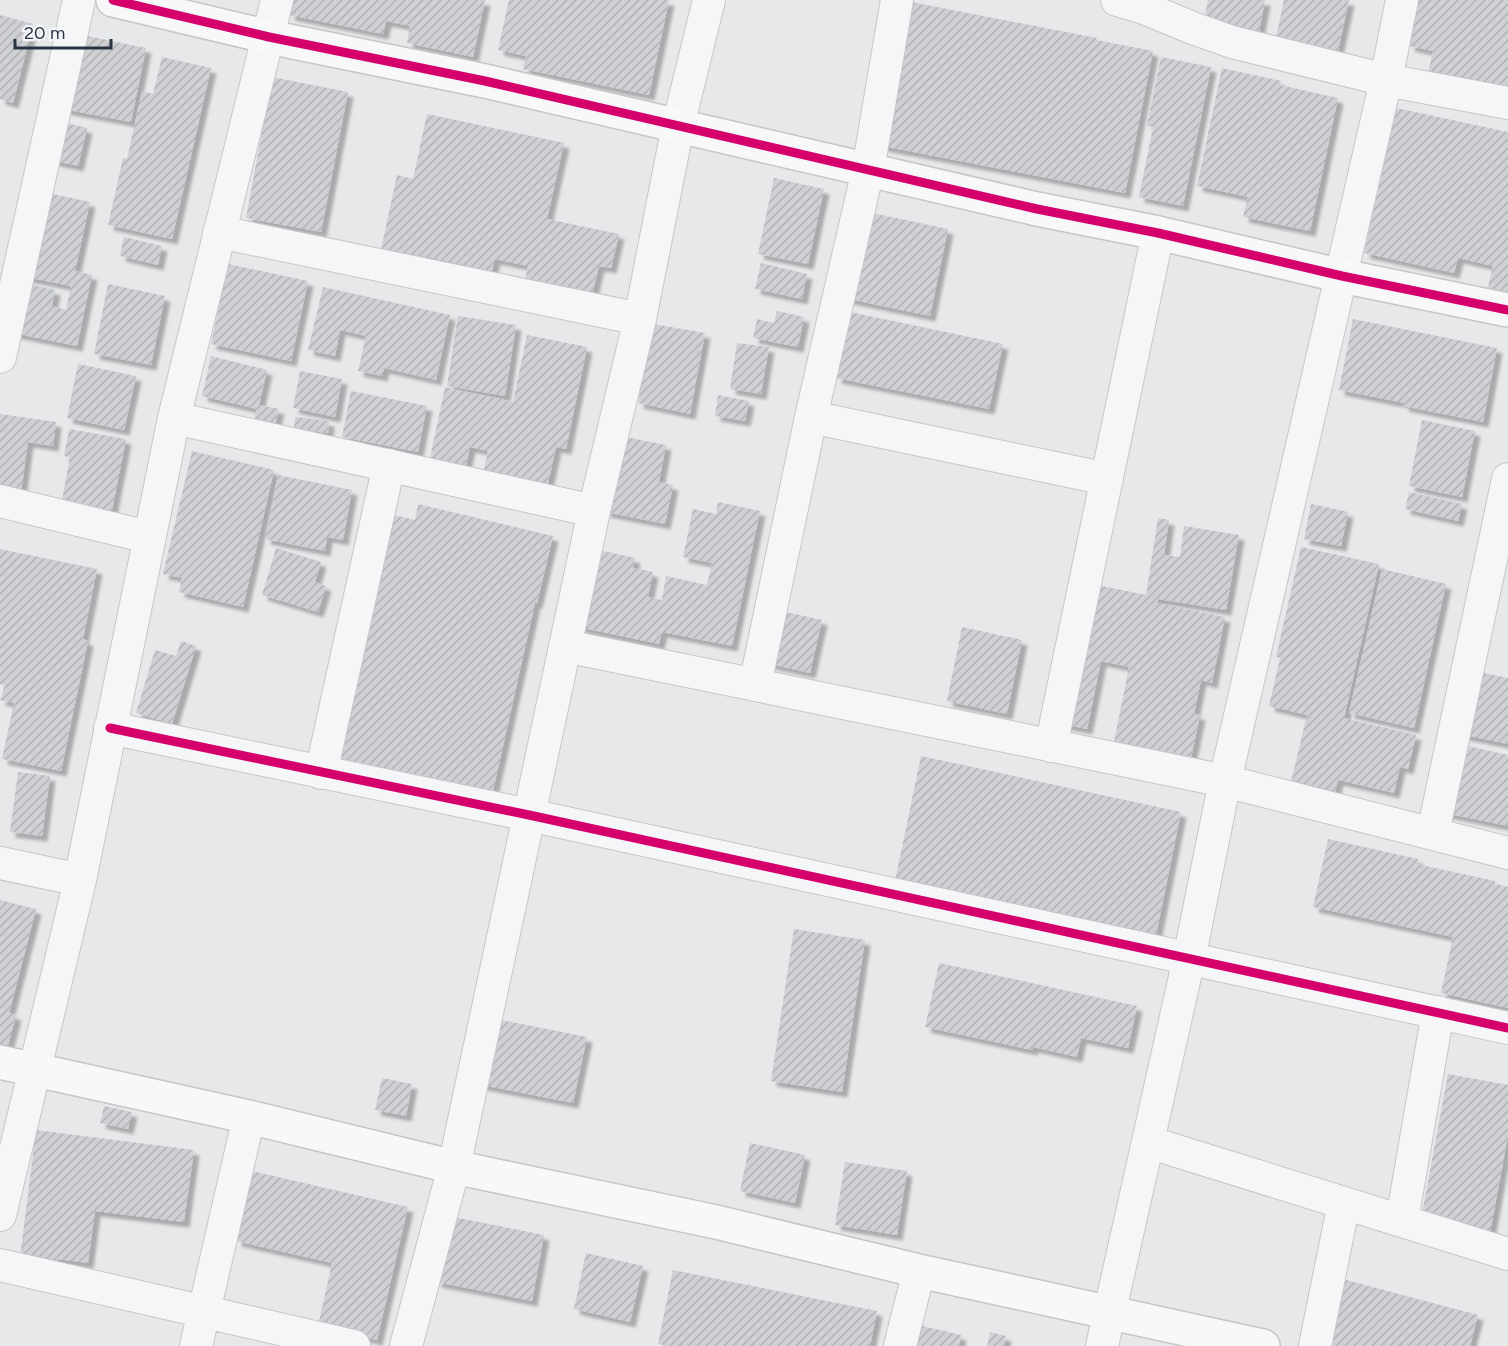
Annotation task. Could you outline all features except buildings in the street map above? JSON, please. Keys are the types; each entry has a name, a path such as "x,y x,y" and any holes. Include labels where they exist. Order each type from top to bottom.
{"street":[{"path":"0,357 8,279 79,0"},
{"path":"113,0 269,37 485,81 1036,209 1158,233 1342,276 1508,310"},
{"path":"0,1215 80,880 174,418 278,0"},
{"path":"406,1346 454,1167 594,511 640,319 678,126 709,0"},
{"path":"755,685 811,417 867,171 897,0"},
{"path":"1102,1346 1189,959 1226,781 1342,276 1402,0"},
{"path":"1136,3 1195,29 1232,42 1386,80 1508,103"},
{"path":"219,232 640,319"},
{"path":"1051,746 1158,233"},
{"path":"811,417 1107,479"},
{"path":"174,418 594,511"},
{"path":"321,773 389,465"},
{"path":"1433,833 1501,549 1508,479"},
{"path":"0,501 148,537"},
{"path":"565,646 1226,781 1508,853"},
{"path":"110,728 529,815 1508,1028"},
{"path":"0,862 80,880"},
{"path":"1402,1220 1438,1012"},
{"path":"0,1062 249,1117 454,1167 716,1222 919,1271 1263,1346"},
{"path":"196,1346 249,1117"},
{"path":"1148,1142 1508,1254"},
{"path":"1316,1346 1344,1203"},
{"path":"0,1265 354,1346"},
{"path":"900,1346 919,1271"}],"cycle path":[{"path":"113,0 269,37 485,81 1037,209 1158,233 1342,276 1508,310"},
{"path":"110,728 529,815 1508,1028"}]}
